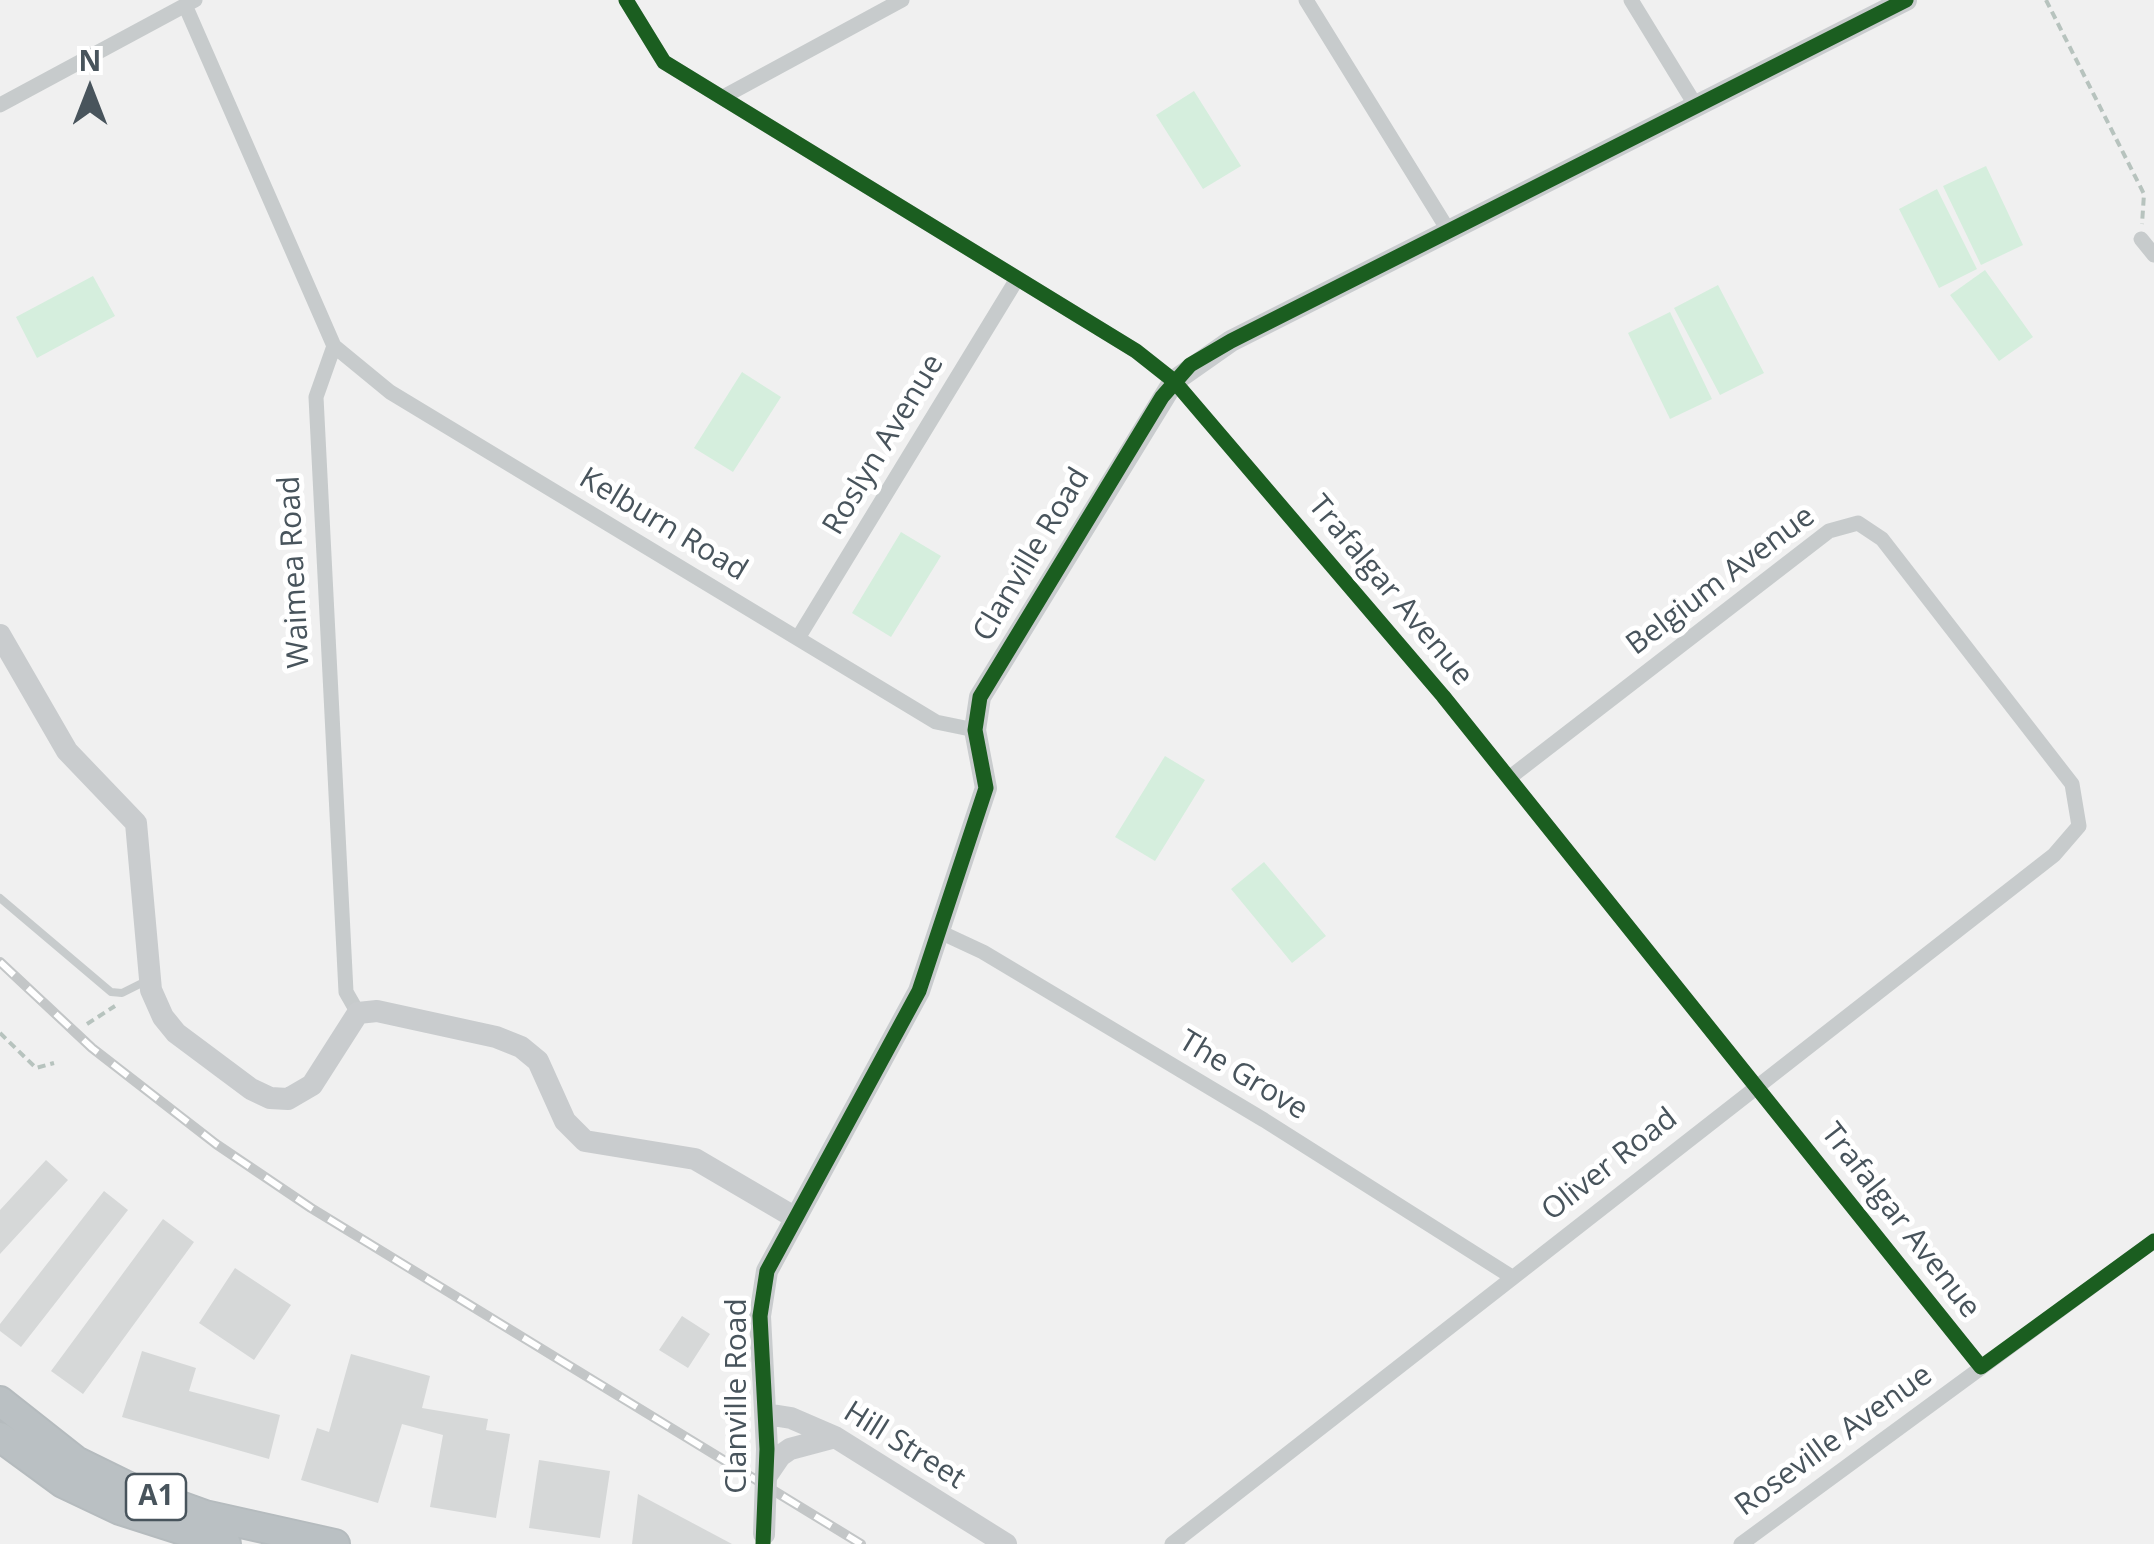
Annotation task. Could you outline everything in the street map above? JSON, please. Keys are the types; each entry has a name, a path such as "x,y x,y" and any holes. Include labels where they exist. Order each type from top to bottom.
{"highway":[{"name":"A1","path":"0,1401 76,1461 133,1489 205,1515 335,1544"},
{"name":"A1","path":"0,1437 63,1483 120,1510 191,1540 226,1544"}],"street":[{"name":"Trafalgar Avenue","path":"626,0 654,52 1136,350 1174,381 1509,778 1981,1367"},
{"path":"723,97 902,0"},
{"path":"1306,0 1450,232"},
{"path":"1631,0 1696,106"},
{"name":"Clanville Road","path":"763,1539 765,1478 773,1452 766,1414 762,1293 772,1260 919,991 986,788 975,730 976,708 984,688 1174,381 1231,341 1906,0"},
{"path":"0,105 190,3 334,346"},
{"path":"2141,239 2154,255"},
{"name":"Roslyn Avenue","path":"798,638 1017,279"},
{"name":"Kelburn Road","path":"334,346 390,392 936,722 975,730"},
{"name":"Waimea Road","path":"334,346 316,397 346,992 358,1013"},
{"name":"Belgium Avenue","path":"1509,778 1829,530 1858,523 1882,539 2072,784 2079,826"},
{"path":"0,636 67,751 136,823 150,980 164,1017 176,1033 251,1089 270,1098 288,1099 312,1086 358,1013 376,1011 509,1041 538,1061 576,1136 604,1145 695,1159 794,1217"},
{"name":"Oliver Road","path":"1172,1544 2054,855 2079,826"},
{"name":"The Grove","path":"940,932 983,952 1248,1110 1512,1277"},
{"name":"Roseville Avenue","path":"1741,1544 2154,1241"},
{"name":"Hill Street","path":"766,1414 792,1418 835,1437 1006,1544"},
{"path":"773,1452 835,1437"}],"lane":[{"path":"0,898 111,992 122,993 150,980"}],"path":[{"path":"2046,0 2144,194 2141,239"},
{"path":"0,1033 36,1068 54,1064"}],"green space":[{"path":"1194,91 1241,166 1203,189 1156,115"},
{"path":"1986,166 2023,245 1981,265 1943,186"},
{"path":"1937,189 1977,269 1939,288 1899,209"},
{"path":"1985,270 2033,337 1999,361 1950,295"},
{"path":"93,276 115,316 37,358 16,317"},
{"path":"1718,285 1764,373 1720,395 1674,308"},
{"path":"1670,312 1712,399 1670,419 1628,333"},
{"path":"742,372 781,397 733,472 694,448"},
{"path":"901,532 941,556 891,637 852,613"},
{"path":"1165,756 1205,780 1155,861 1115,837"},
{"path":"1264,862 1326,936 1292,963 1231,889"}],"building":[{"path":"46,1160 68,1180 0,1254 0,1210"},
{"path":"104,1191 128,1210 21,1347 0,1331 0,1324"},
{"path":"163,1219 194,1242 83,1394 51,1371"},
{"path":"235,1268 291,1305 254,1360 199,1323"},
{"path":"682,1316 710,1334 688,1368 659,1350"},
{"path":"142,1351 196,1368 189,1391 280,1415 269,1459 122,1417"},
{"path":"351,1354 430,1376 422,1408 488,1419 486,1430 510,1434 496,1518 430,1507 443,1435 402,1424 378,1503 301,1480 317,1428 329,1432"},
{"path":"539,1460 610,1471 600,1538 529,1528"},
{"path":"638,1494 732,1544 632,1544"}],"railway":[{"path":"0,962 92,1048 216,1144 311,1208 861,1544"}],"cycle path":[{"path":"626,0 664,62 1136,351 1174,381 1443,696 1981,1367 2154,1241"},
{"path":"763,1544 767,1449 760,1316 767,1271 919,991 986,788 975,730 980,697 1162,397 1190,365 1231,341 1906,0"}]}
